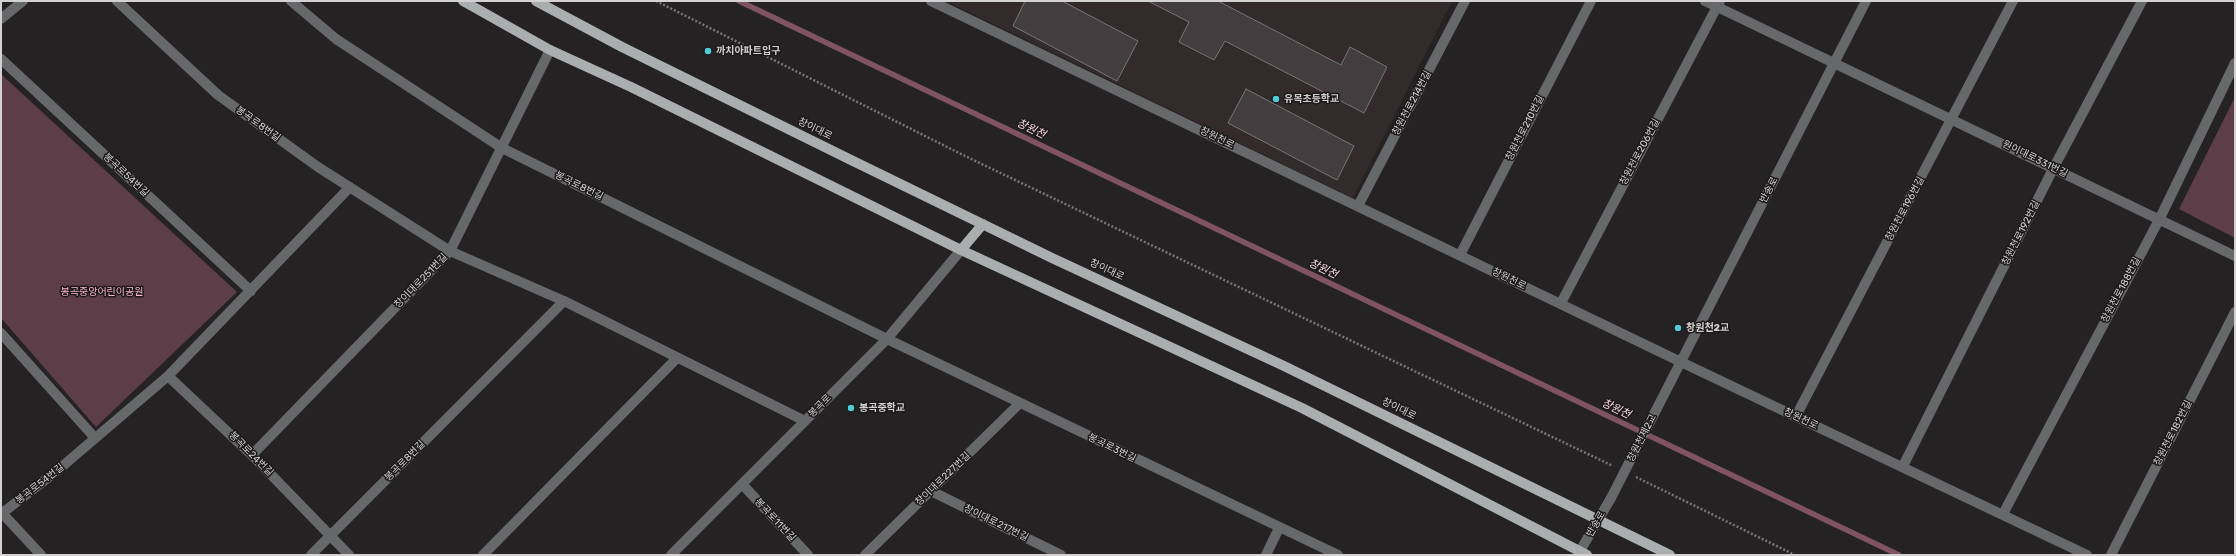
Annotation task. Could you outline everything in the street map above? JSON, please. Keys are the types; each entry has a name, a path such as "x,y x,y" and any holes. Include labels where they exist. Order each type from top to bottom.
{"main road":[{"path":"462,1 550,50 631,87 961,250 1302,408 1584,553"},
{"name":"창이대로","path":"536,1 629,50 983,224 1284,366 1670,555"},
{"path":"961,250 983,224"}],"street":[{"path":"1,19 23,1"},
{"name":"봉곡로8번길","path":"117,1 218,95 318,167 450,251 564,301 805,421"},
{"name":"봉곡로8번길","path":"291,1 336,40 502,148 887,339"},
{"name":"창원천로","path":"931,1 1681,362 1903,466 2087,555"},
{"name":"창원천로214번길","path":"1358,206 1465,1"},
{"name":"창원천로210번길","path":"1460,255 1591,1"},
{"name":"원이대로331번길","path":"1705,1 1718,4 1834,63 2053,169 2160,218 2235,256"},
{"name":"반송로","path":"1672,379 1866,1"},
{"name":"창원천로196번길","path":"1796,416 2013,1"},
{"name":"창원천로192번길","path":"1903,466 2053,169 2142,1"},
{"name":"창원천로206번길","path":"1561,303 1718,4"},
{"name":"창이대로251번길","path":"252,455 450,251 550,50"},
{"name":"봉곡로54번길","path":"1,59 251,291"},
{"name":"창원천로188번길","path":"2002,514 2160,218 2235,63"},
{"name":"봉곡로54번길","path":"1,513 95,438 168,376 350,187"},
{"name":"봉곡로","path":"671,555 887,339 961,250"},
{"name":"봉곡로8번길","path":"330,536 564,301"},
{"name":"창원천로182번길","path":"2111,555 2235,312"},
{"path":"1,333 95,438"},
{"name":"봉곡로3번길","path":"887,339 1338,555"},
{"path":"483,555 677,358"},
{"name":"봉곡로24번길","path":"168,376 252,455 349,555"},
{"name":"창원천제2교","path":"1611,498 1672,379"},
{"name":"창이대로227번길","path":"865,555 1020,404"},
{"name":"봉곡로11번길","path":"742,484 808,555"},
{"name":"창이대로217번길","path":"931,491 1061,555"},
{"name":"반송로","path":"1584,553 1599,519 1611,498"},
{"path":"1,513 41,555"},
{"path":"1266,555 1279,528"},
{"path":"311,555 330,536"}],"path":[{"path":"656,1 965,156 1615,467"},
{"path":"1629,474 1795,555"}],"shaded area":[{"name":"유목초등학교","path":"946,1 1452,1 1353,198"}],"green space":[{"name":"봉곡중앙어린이공원","path":"1,74 237,292 96,427 1,318"},
{"path":"2235,97 2235,238 2179,209"}],"building":[{"path":"1025,1 1062,1 1138,41 1117,81 1013,26"},
{"path":"1148,1 1218,1 1341,65 1350,47 1387,67 1364,113 1225,41 1214,60 1179,42 1189,22"},
{"path":"1246,89 1354,146 1337,180 1228,123"}],"waterway":[{"name":"창원천","path":"739,1 1899,555"}],"place":[{"name":"까치아파트입구","path":"708,51"},
{"name":"유목초등학교","path":"1276,99"},
{"name":"창원천2교","path":"1678,328"},
{"name":"봉곡중학교","path":"851,408"}]}
